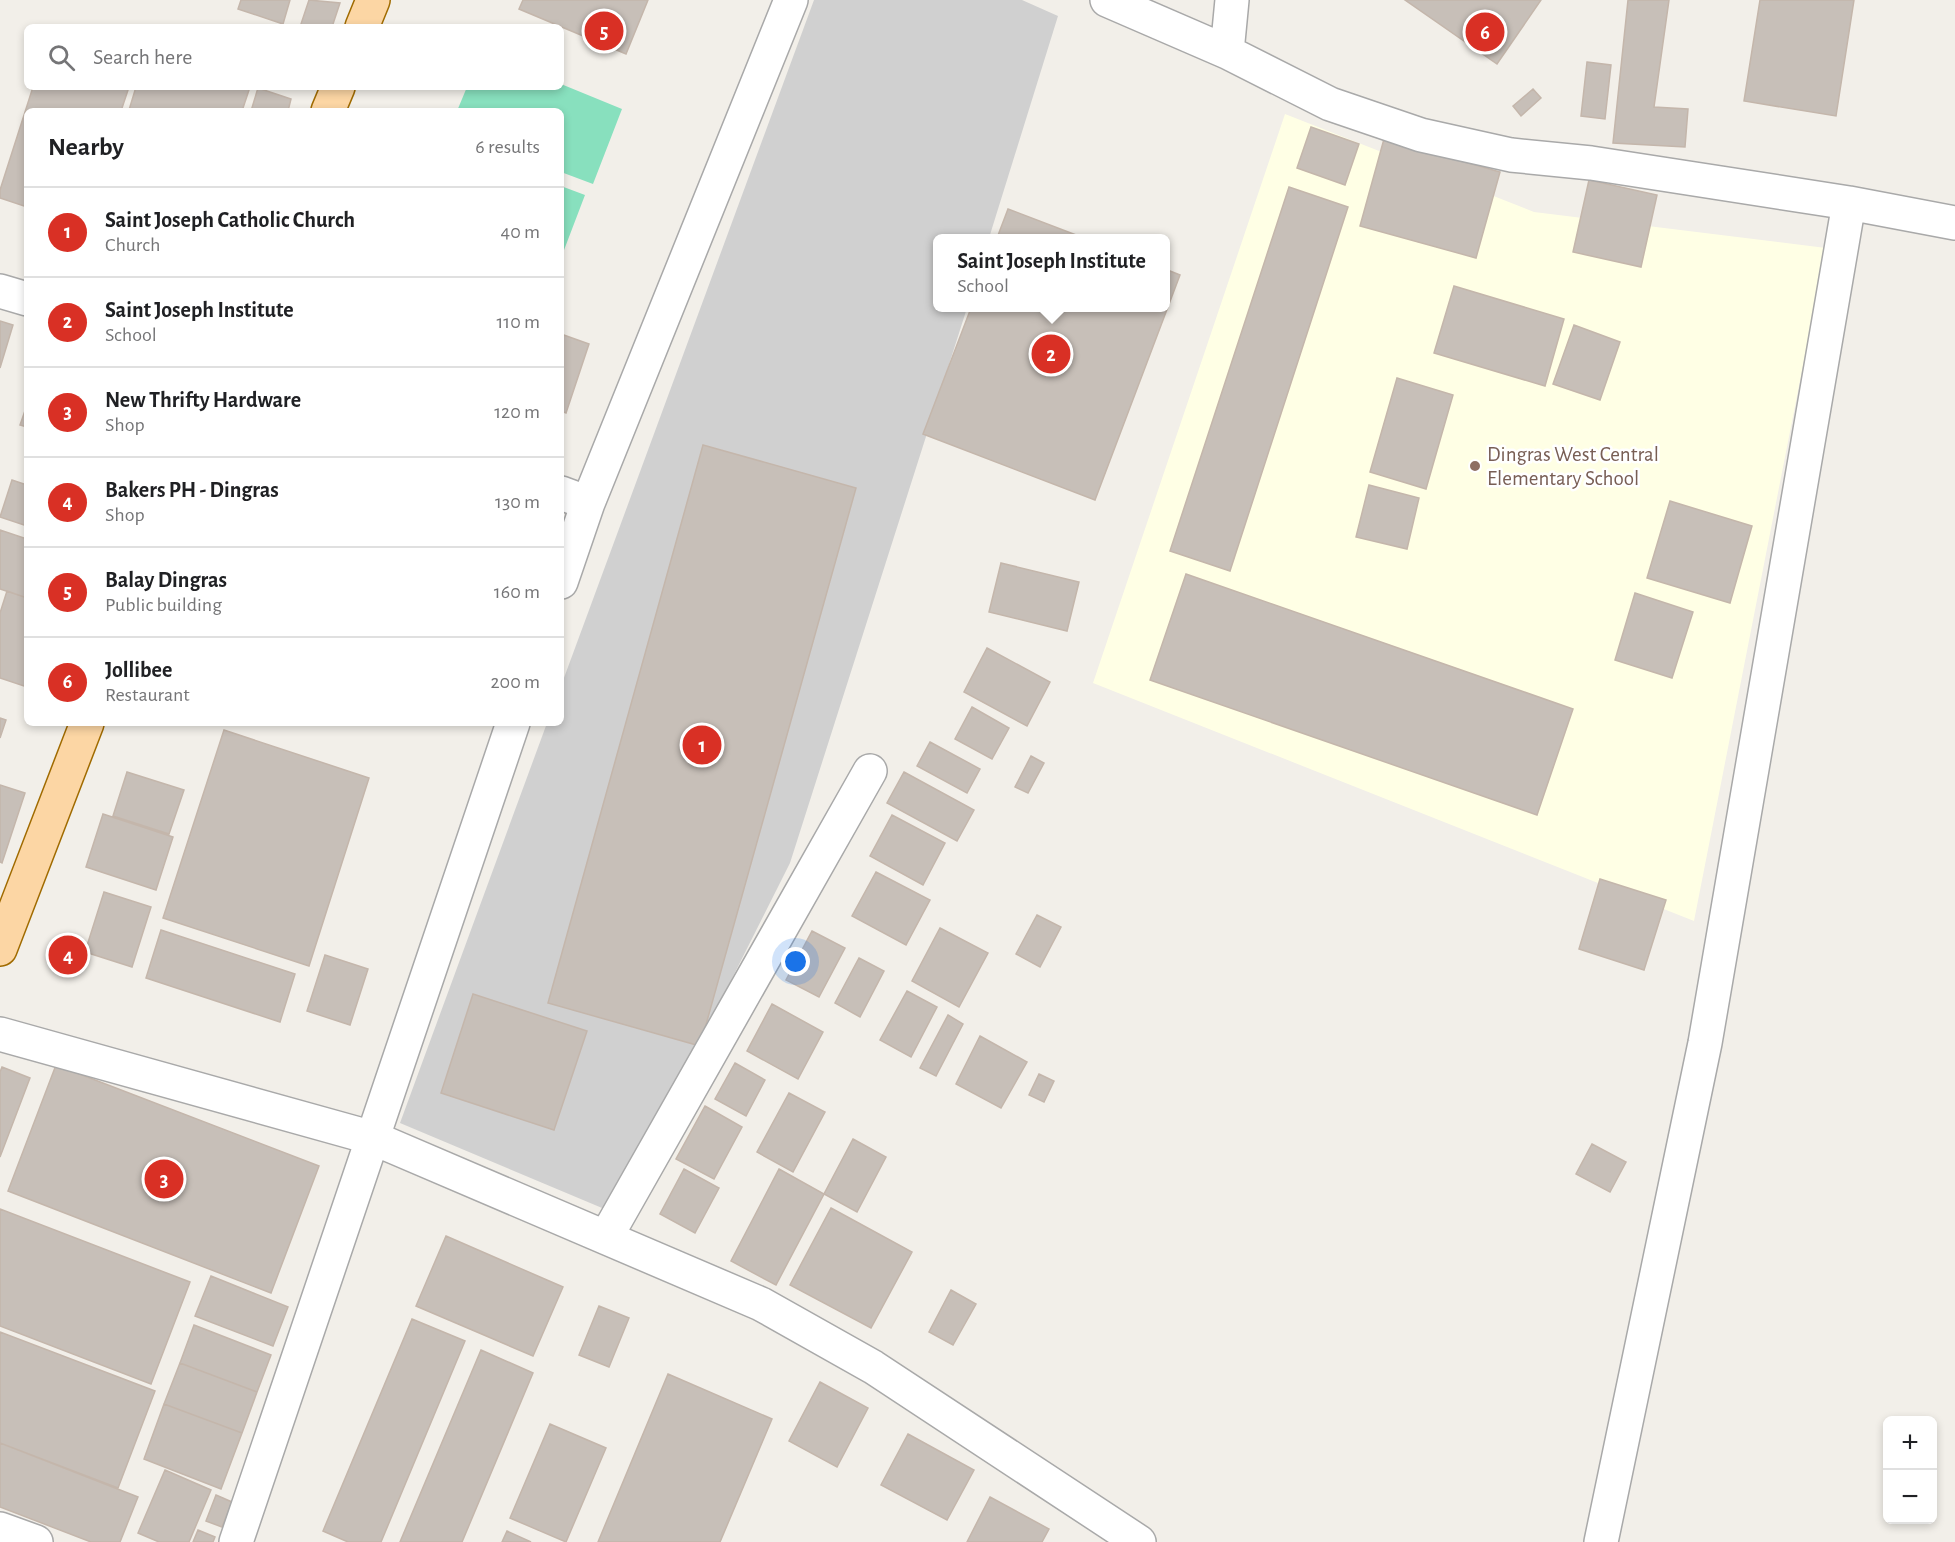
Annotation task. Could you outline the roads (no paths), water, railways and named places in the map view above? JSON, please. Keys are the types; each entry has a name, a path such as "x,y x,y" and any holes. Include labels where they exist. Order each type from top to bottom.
{"main road":[{"path":"363,24 373,0"},
{"path":"329,108 337,90"},
{"path":"0,949 86,726"}],"street":[{"path":"564,563 574,498 790,0"},
{"path":"1107,0 1227,52 1330,104 1421,135 1511,155 1591,163 1849,203 1955,223"},
{"path":"1227,52 1232,0"},
{"path":"1601,1542 1705,1043 1849,203"},
{"path":"0,291 24,298"},
{"path":"236,1542 512,726"},
{"path":"606,1237 870,771"},
{"path":"0,1034 373,1138 761,1304 873,1367 1138,1542"},
{"path":"0,1529 36,1542"}],"place":[{"name":"Balay Dingras","path":"604,31"},
{"name":"Jollibee","path":"1485,32"},
{"name":"Saint Joseph Institute","path":"1051,354"},
{"name":"Dingras West Central Elementary School","path":"1475,466"},
{"name":"Saint Joseph Catholic Church","path":"702,745"},
{"name":"Bakers PH - Dingras","path":"68,955"},
{"name":"New Thrifty Hardware","path":"164,1179"}]}
